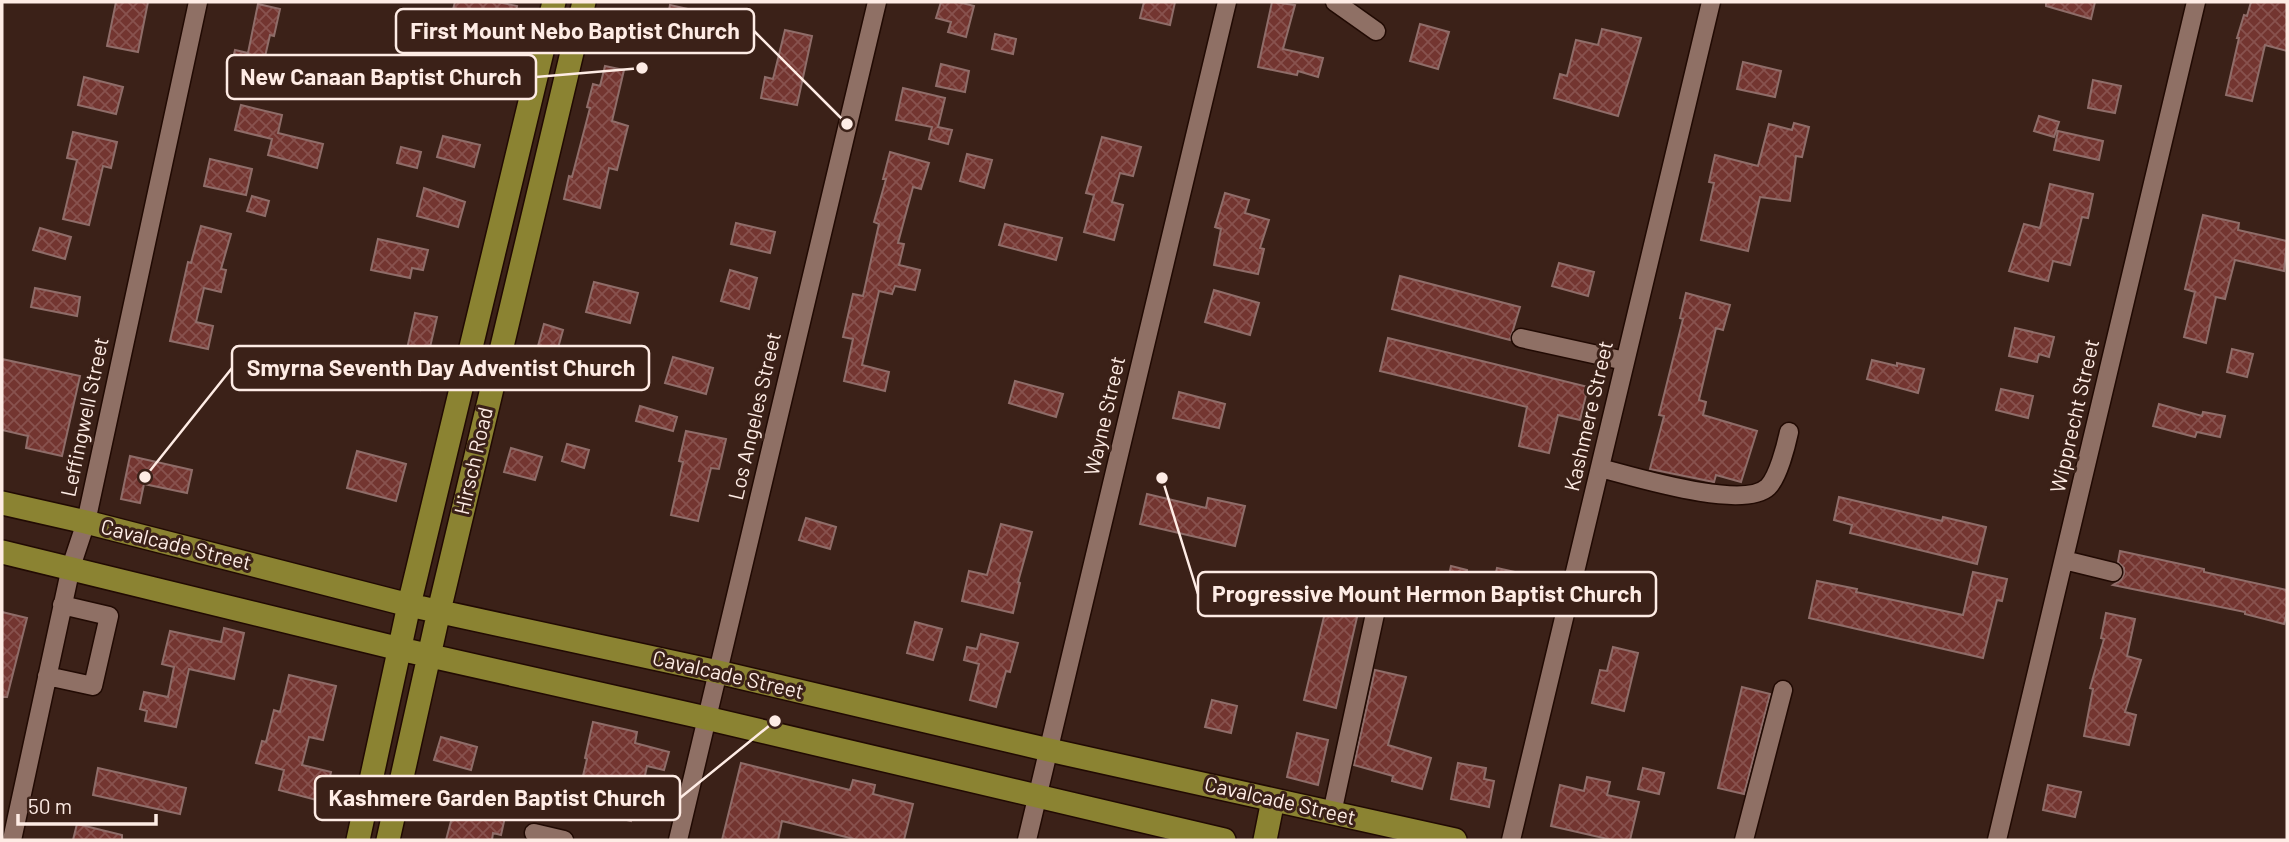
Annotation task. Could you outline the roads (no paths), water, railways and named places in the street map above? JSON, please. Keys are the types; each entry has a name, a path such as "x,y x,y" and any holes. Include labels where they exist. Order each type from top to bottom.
{"main road":[{"name":"Hirsch Road","path":"358,840 409,605 554,2"},
{"name":"Hirsch Road","path":"388,840 439,611 584,2"},
{"path":"536,77 564,84"},
{"name":"Cavalcade Street","path":"2,503 409,605 718,672 1049,750 1455,840"},
{"path":"2,552 429,656 1224,840"},
{"path":"1265,840 1273,800"}],"street":[{"name":"Leffingwell Street","path":"12,840 62,605 86,522 198,2"},
{"name":"Los Angeles Street","path":"678,840 877,2"},
{"name":"Wayne Street","path":"1027,840 1227,2"},
{"path":"1335,2 1376,31"},
{"name":"Kashmere Street","path":"1511,840 1711,2"},
{"name":"Wipprecht Street","path":"1997,840 2196,2"},
{"path":"1521,338 1625,362"},
{"path":"1600,468 1713,494 1758,493 1768,487 1784,451 1789,432"},
{"path":"2064,561 2113,572"},
{"path":"1332,813 1378,600"},
{"path":"47,677 93,686 109,616 62,605"},
{"path":"1744,840 1783,690"},
{"path":"534,833 564,840"}],"place":[{"name":"New Canaan Baptist Church","path":"642,68"},
{"name":"First Mount Nebo Baptist Church","path":"847,124"},
{"name":"Smyrna Seventh Day Adventist Church","path":"145,477"},
{"name":"Progressive Mount Hermon Baptist Church","path":"1162,478"},
{"name":"Kashmere Garden Baptist Church","path":"775,721"}]}
